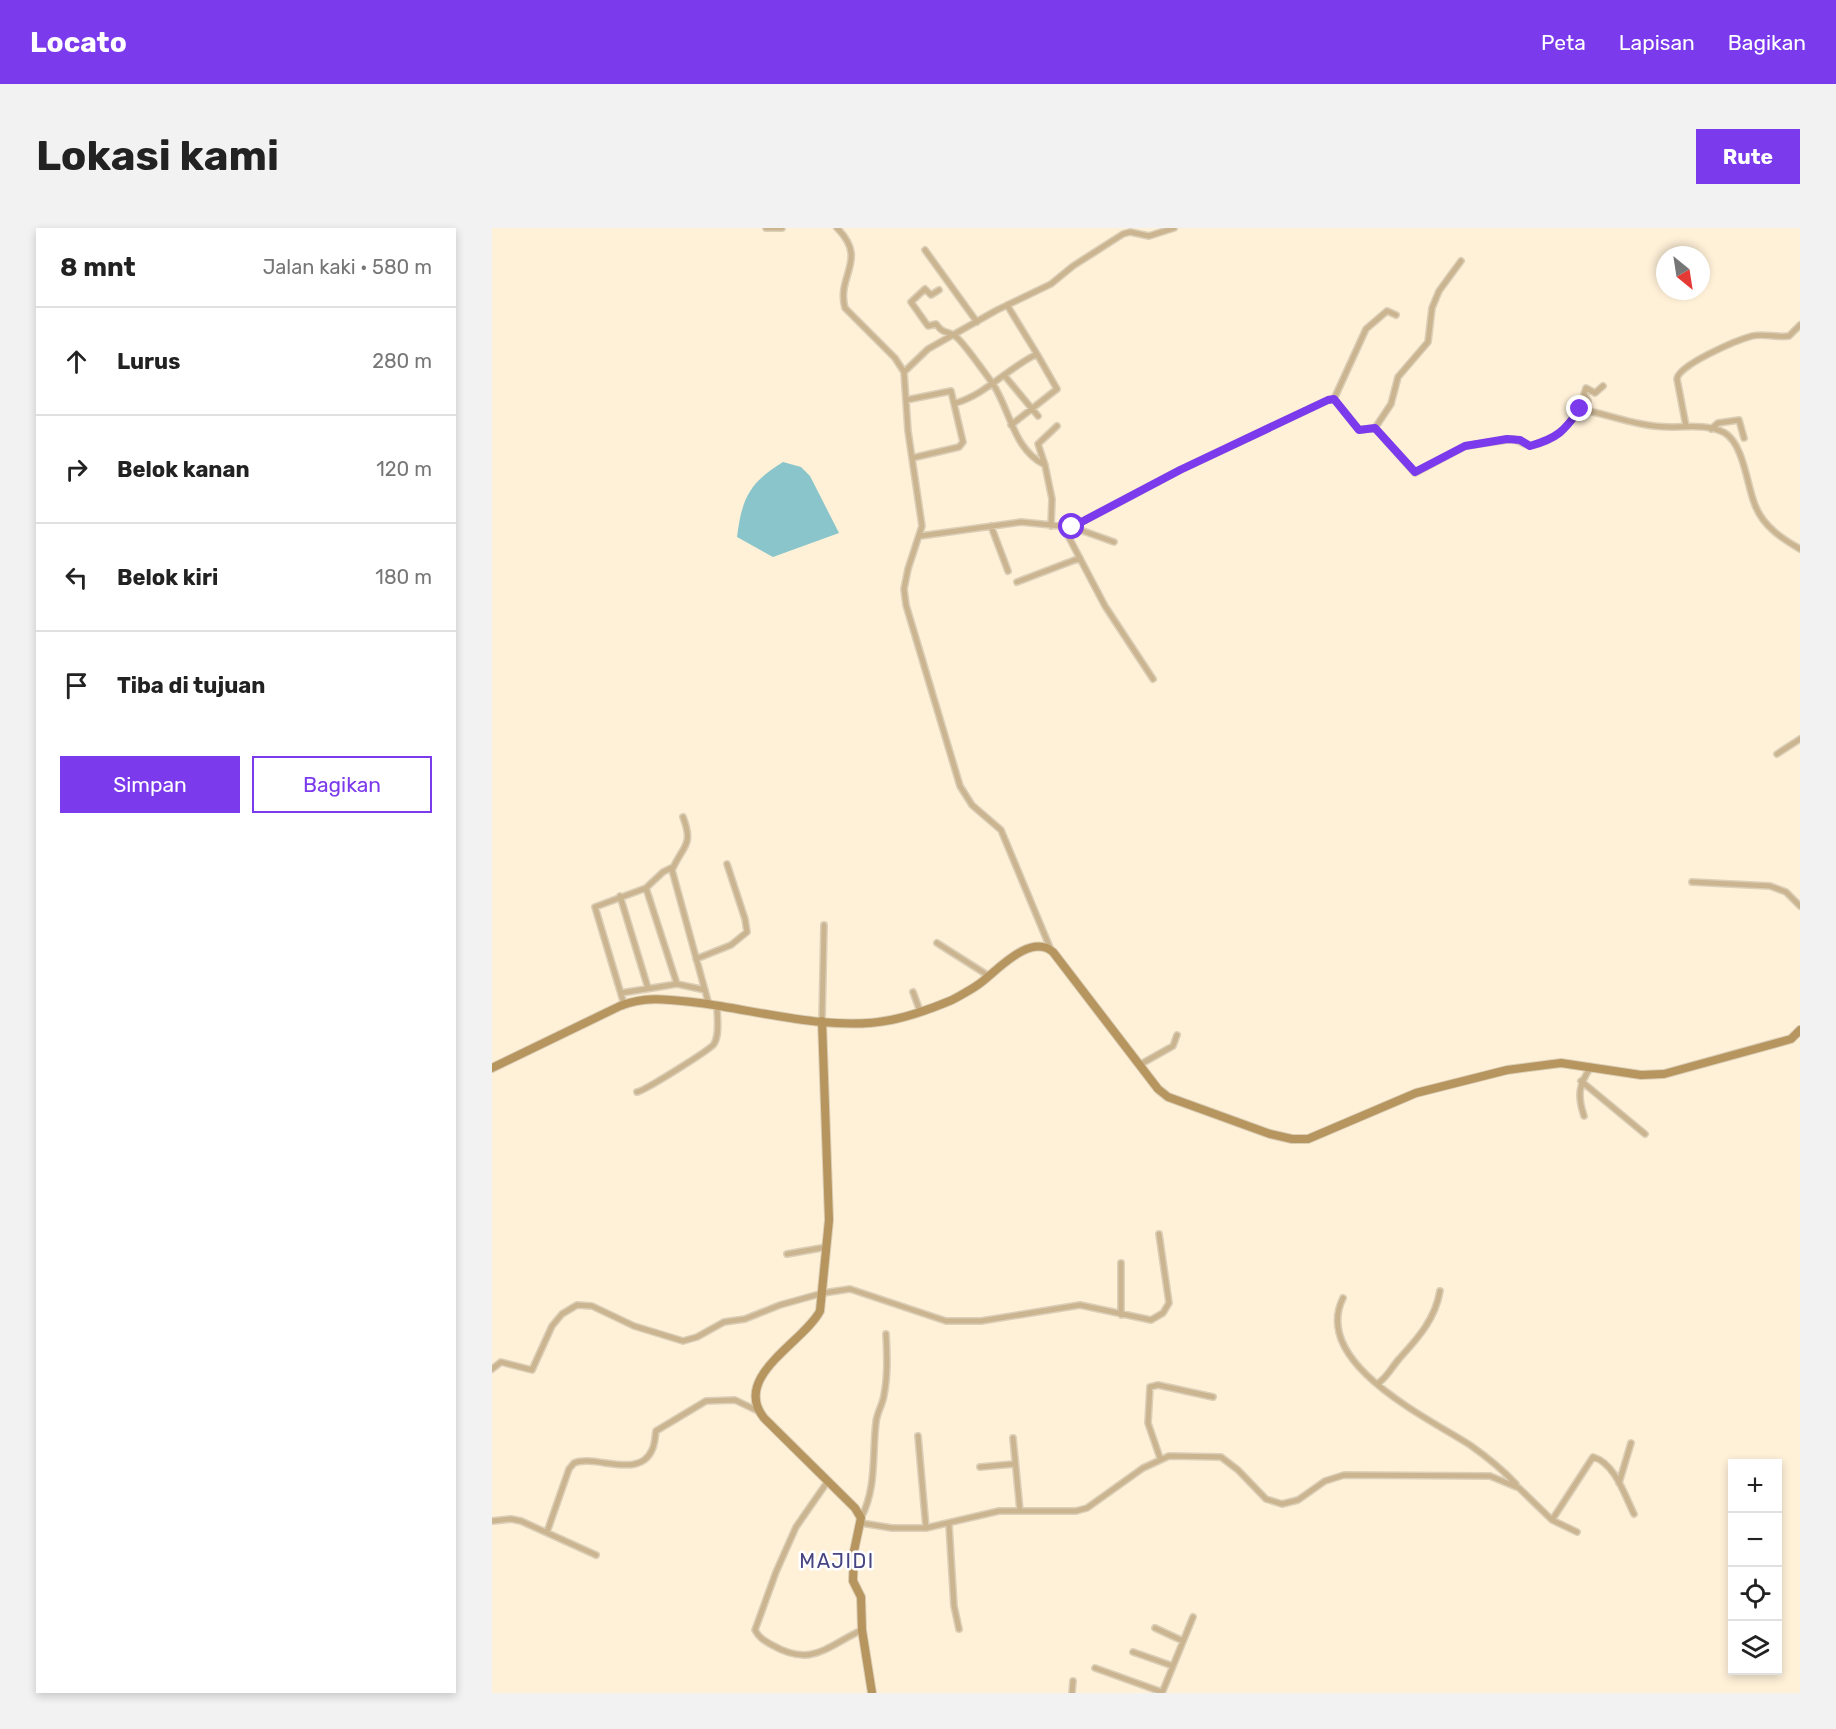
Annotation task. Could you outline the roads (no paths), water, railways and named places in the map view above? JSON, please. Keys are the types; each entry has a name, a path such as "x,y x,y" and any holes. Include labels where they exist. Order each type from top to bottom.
{"street":[{"path":"766,228 782,228"},
{"path":"837,228 850,245 853,255 844,294 845,308 895,358 904,372 912,458 921,520 920,536 908,569 904,589 906,605 960,786 976,810 1001,830 1052,950 1158,1089 1173,1100 1270,1134 1300,1139 1314,1138 1362,1114 1437,1087 1539,1065 1561,1063 1641,1075 1674,1072 1794,1038 1800,1030"},
{"path":"904,372 928,349 1007,305 1052,284 1073,266 1123,234 1130,232 1149,236 1174,228"},
{"path":"926,250 977,322"},
{"path":"1334,399 1359,430 1375,428 1391,404 1398,377 1428,342 1432,308 1439,291 1461,261"},
{"path":"939,290 931,295 926,290 911,302 928,326 936,324 943,333 955,335 992,383 1011,425 1030,457 1045,465"},
{"path":"1007,305 1057,389 1011,425"},
{"path":"920,536 1027,522 1064,528 1072,527 1180,470 1334,399 1370,324 1387,311 1396,315"},
{"path":"1686,426 1677,379 1679,373 1711,353 1753,336 1789,336 1800,325"},
{"path":"956,403 973,398 1037,354"},
{"path":"1004,375 1038,416"},
{"path":"1375,428 1415,472 1465,446 1507,439 1520,440 1530,446 1547,441 1567,429 1588,401 1584,394 1586,388 1595,393 1603,386"},
{"path":"906,400 948,390 953,393 962,445 912,458"},
{"path":"1580,409 1650,426 1686,426 1725,433 1734,442 1755,506 1767,525 1783,540 1800,549"},
{"path":"1711,429 1718,423 1739,420 1744,438"},
{"path":"1051,526 1052,499 1038,444 1057,426"},
{"path":"991,526 1008,571"},
{"path":"1072,527 1114,542"},
{"path":"1064,528 1106,606 1153,679"},
{"path":"1017,582 1080,558"},
{"path":"1777,754 1800,739"},
{"path":"638,1092 658,1083 711,1048 717,1038 713,1005 705,990 673,876 673,867 689,841 689,832 683,817"},
{"path":"696,959 731,945 747,932 727,864"},
{"path":"624,1004 594,910 598,904 646,888 663,872 673,867"},
{"path":"1692,882 1770,886 1786,892 1800,906"},
{"path":"646,888 677,984"},
{"path":"620,896 648,988"},
{"path":"759,1413 756,1396 760,1380 777,1356 814,1322 820,1311 823,1293 828,1247 822,1021 824,926"},
{"path":"937,943 989,976"},
{"path":"492,1068 624,1004 653,998 822,1021 872,1023 920,1011 951,1000 989,976 1016,954 1041,948 1052,950"},
{"path":"621,993 677,984 705,990"},
{"path":"913,992 920,1011"},
{"path":"1141,1064 1173,1046 1177,1035"},
{"path":"1584,1116 1578,1095 1581,1081 1591,1066"},
{"path":"1581,1081 1645,1134"},
{"path":"492,1369 501,1362 532,1370 552,1326 562,1314 577,1305 592,1306 634,1326 683,1341 697,1337 724,1322 745,1318 823,1293 850,1289 946,1321 981,1321 1074,1305 1151,1320 1167,1308 1169,1296 1159,1234"},
{"path":"787,1254 828,1247"},
{"path":"1121,1263 1121,1315"},
{"path":"1377,1384 1388,1376 1423,1332 1436,1308 1440,1291"},
{"path":"1343,1298 1336,1316 1343,1342 1356,1365 1377,1384 1491,1460 1552,1520 1577,1532"},
{"path":"872,1693 862,1630 861,1597 853,1581 854,1551 861,1520 870,1497 875,1466 876,1420 885,1394 886,1334"},
{"path":"1160,1458 1148,1423 1150,1387 1158,1385 1213,1397"},
{"path":"547,1532 569,1469 574,1463 624,1465 643,1460 652,1451 659,1429 706,1401 735,1400 759,1413 855,1508 861,1520 892,1528 950,1525 990,1512 1020,1511 1062,1514 1087,1508 1160,1458 1175,1455 1221,1457 1239,1470 1266,1499 1282,1504 1298,1500 1325,1481 1344,1475 1485,1476 1519,1488"},
{"path":"918,1436 926,1528"},
{"path":"1013,1438 1020,1511"},
{"path":"1619,1483 1631,1443"},
{"path":"1552,1520 1591,1457 1605,1464 1619,1483 1634,1514"},
{"path":"980,1467 1014,1464"},
{"path":"828,1482 796,1527 776,1572 755,1630 761,1639 779,1649 804,1657 821,1654 862,1630"},
{"path":"492,1521 511,1519 547,1532 596,1555"},
{"path":"950,1525 954,1606 959,1629"},
{"path":"1095,1668 1162,1693 1193,1617"},
{"path":"1155,1628 1183,1641"},
{"path":"1133,1652 1173,1666"},
{"path":"1072,1693 1073,1681"}],"water":[{"path":"783,462 801,467 810,476 839,533 773,557 737,537 749,493 762,477"}],"district":[{"name":"MAJIDI","path":"837,1561"}]}
